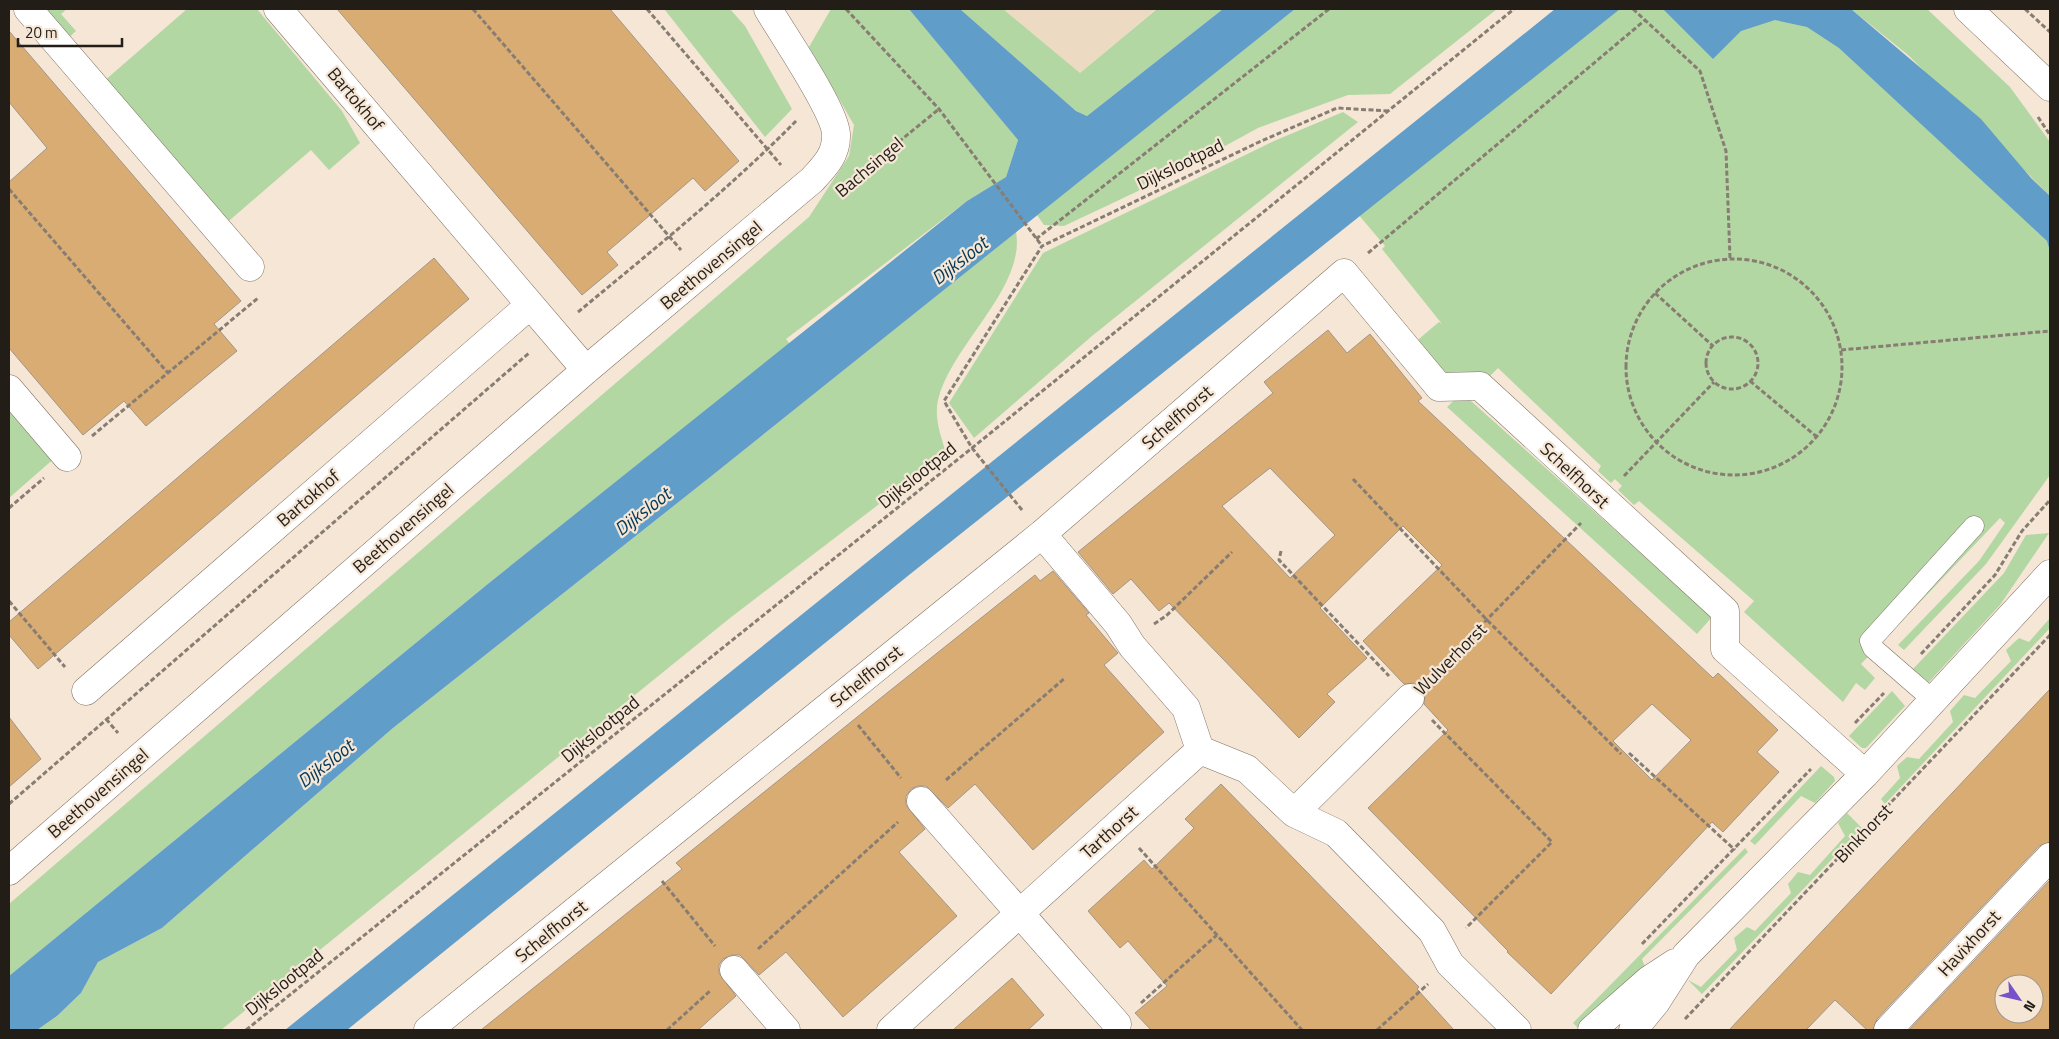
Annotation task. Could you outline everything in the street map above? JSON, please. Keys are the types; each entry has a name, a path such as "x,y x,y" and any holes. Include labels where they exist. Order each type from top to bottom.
{"street":[{"path":"28,9 250,267"},
{"name":"Bartokhof","path":"278,9 586,370"},
{"name":"Bachsingel","path":"768,9 828,110 836,134 832,158 802,189"},
{"path":"1968,9 2050,87"},
{"name":"Beethovensingel","path":"9,871 586,370 802,189"},
{"name":"Schelfhorst","path":"428,1030 838,700 1035,526 1344,273 1439,387 1480,386 1725,611 1725,649 1865,774"},
{"name":"Bartokhof","path":"86,691 530,304"},
{"path":"9,389 67,457"},
{"path":"1035,526 1118,624 1129,642 1186,708 1200,750 1247,769 1294,814 1336,833 1432,931 1447,957 1517,1030"},
{"path":"1592,1030 1649,980 1686,955 1865,774 2050,574"},
{"name":"Wulverhorst","path":"1294,814 1410,698"},
{"name":"Tarthorst","path":"891,1030 1200,750"},
{"path":"921,802 1117,1024"},
{"name":"Havixhorst","path":"1888,1030 2050,856"},
{"path":"1633,1030 1656,1002 1686,955"},
{"path":"734,970 786,1030"}],"lane":[{"path":"1933,700 1873,648 1870,641 1974,526"}],"path":[{"path":"473,9 669,237 702,272"},
{"path":"647,9 802,189"},
{"path":"846,9 939,109 1042,246"},
{"path":"1036,238 1329,9"},
{"name":"Dijkslootpad","path":"246,1030 972,448 1514,9"},
{"path":"1633,9 1700,71 1726,151 1730,258"},
{"path":"2026,9 2050,32"},
{"path":"1344,273 1644,21"},
{"path":"9,804 554,332 669,237 768,150 820,96"},
{"name":"Dijkslootpad","path":"972,448 944,401 1042,246 1257,143 1337,108 1390,111"},
{"name":"Bachsingel","path":"851,181 939,109"},
{"path":"9,189 168,373"},
{"path":"1730,258 1762,262 1790,274 1803,284 1815,294 1832,320 1841,350 1840,385 1829,419 1817,437 1778,466 1743,475 1708,472 1675,459 1643,429 1632,405 1625,372 1629,337 1643,306 1667,281 1697,264 1730,258"},
{"path":"9,508 67,457 267,290 250,267"},
{"path":"1655,294 1712,346"},
{"path":"1841,350 2050,331"},
{"path":"1731,337 1747,341 1757,354 1758,363 1750,381 1738,388 1730,389 1714,382 1706,367 1706,358 1712,346 1722,338 1731,337"},
{"path":"1750,381 1817,437"},
{"name":"Wulverhorst","path":"1410,698 1488,621 1656,441 1714,382"},
{"path":"972,448 1035,526"},
{"path":"1353,479 1488,621 1621,754"},
{"path":"1281,551 1279,560 1410,698 1552,842 1377,1030"},
{"path":"1129,642 1166,616 1232,552"},
{"path":"9,601 86,691 106,720 140,757"},
{"name":"Binkhorst","path":"1681,1023 2050,635"},
{"path":"667,1030 921,802 1065,678"},
{"path":"838,700 921,802"},
{"path":"1630,753 1734,850"},
{"path":"1118,824 1302,1030"},
{"path":"642,857 734,970"},
{"path":"1117,1024 1217,935"}],"shaded area":[{"path":"1003,9 1156,9 1080,73"}],"green space":[{"path":"39,9 67,9 61,14 76,31 66,40"},
{"path":"187,9 257,9 342,111 360,143 329,170 311,150 223,226 103,82"},
{"path":"730,9 745,26 792,109 765,137 665,10"},
{"path":"831,9 911,9 1018,140 1006,177 967,201 786,339 790,344 489,583 9,976 9,904 809,217 849,156 854,125 809,47"},
{"path":"960,9 1003,9 1080,73 1157,9 1223,9 1087,116 1076,111"},
{"path":"1295,9 1497,9 1390,94 1348,95 1258,128 1172,175 1064,226 1044,225 1037,215"},
{"path":"1565,9 1834,9 2050,206 2050,475 1986,564 1904,650 1898,645 1979,561 2005,523 2000,518 1861,664 1875,678 1865,690 1856,683 1843,702 1744,612 1754,601 1639,501 1634,505 1618,490 1622,486 1615,479 1611,483 1598,471 1601,466 1498,368 1480,386 1439,387 1407,349 1439,322 1442,324 1382,249 1385,246 1346,200"},
{"path":"1851,9 1927,9 2010,87 2050,142 2050,196 1908,55"},
{"path":"1343,112 1358,122 1092,336 974,438 949,403 1043,253 1274,141"},
{"path":"1016,232 1016,253 1010,274 986,316 945,379 938,400 937,420 946,453 730,618 221,1030 37,1030 57,1016 81,993 98,962 162,928 393,728"},
{"path":"1462,393 1712,617 1697,634 1447,407"},
{"path":"9,402 57,456 9,498"},
{"path":"2049,533 2000,605 1929,682 1913,669 2004,573 2026,535"},
{"path":"2050,618 2050,628 1885,804 1881,799 1900,778 1897,766 1907,757 1919,759 1953,722 1950,711 1964,695 1975,698 2011,661 2006,650 2019,638 2029,642"},
{"path":"1892,691 1905,706 1866,748 1862,748 1849,736"},
{"path":"1821,766 1834,777 1835,781 1815,803 1801,796 1755,845 1750,841"},
{"path":"1847,813 1862,828 1702,994 1688,980 1701,987 1737,950 1734,938 1747,927 1755,931 1791,893 1788,884 1798,872 1810,875 1845,836 1838,823"},
{"path":"1745,848 1748,852 1642,959 1645,967 1580,1030 1573,1023"}],"water":[{"name":"Dijksloot","path":"909,9 960,9 1076,111 1087,116 1223,9 1295,9 393,728 162,928 98,962 81,993 57,1016 37,1030 9,1030 9,976 489,583 967,201 1006,177 1018,140"},
{"path":"1555,9 1620,9 909,575 347,1030 285,1030"},
{"path":"1663,9 1851,9 1981,119 2031,178 2050,196 2050,251 2047,241 1839,48 1807,27 1775,20 1741,31 1713,59"}],"building":[{"path":"337,9 610,9 739,161 705,191 693,178 607,252 618,265 582,295"},
{"path":"9,31 241,301 214,324 237,351 146,426 124,401 83,435 9,348 9,182 47,148 9,102"},
{"path":"434,258 469,299 38,669 9,635 9,622"},
{"path":"1328,330 1347,353 1370,334 1422,398 1418,401 1713,678 1718,673 1778,730 1757,752 1779,772 1723,832 1712,822 1551,994 1507,952 1368,808 1448,730 1424,704 1425,695 1421,687 1414,683 1404,684 1363,641 1442,565 1403,526 1320,608 1367,658 1327,694 1335,702 1299,738 1169,603 1159,611 1131,579 1113,594 1078,552 1273,393 1264,382","holes":["1270,468 1335,535 1290,578 1222,506","1652,704 1691,740 1652,780 1613,741"]},
{"path":"1053,571 1089,613 1086,615 1118,653 1104,665 1164,732 1033,850 975,784 948,808 926,786 918,786 911,789 906,796 906,805 925,829 899,852 957,916 843,1017 786,952 759,975 740,955 732,955 723,959 719,965 719,973 736,996 698,1030 481,1030 682,869 676,863 887,693 1035,575 1040,581"},
{"path":"2050,689 2050,842 2039,846 1877,1019 1873,1030 1867,1030 1835,1000 1806,1030 1729,1030"},
{"path":"9,717 41,759 9,787"},
{"path":"1221,784 1419,987 1417,989 1454,1030 1151,1030 1135,1013 1167,986 1128,941 1120,948 1088,911 1144,860 1152,869 1194,828 1185,819"},
{"path":"2050,880 2050,1030 1909,1030"},
{"path":"1012,978 1044,1015 1028,1030 953,1030"}]}
